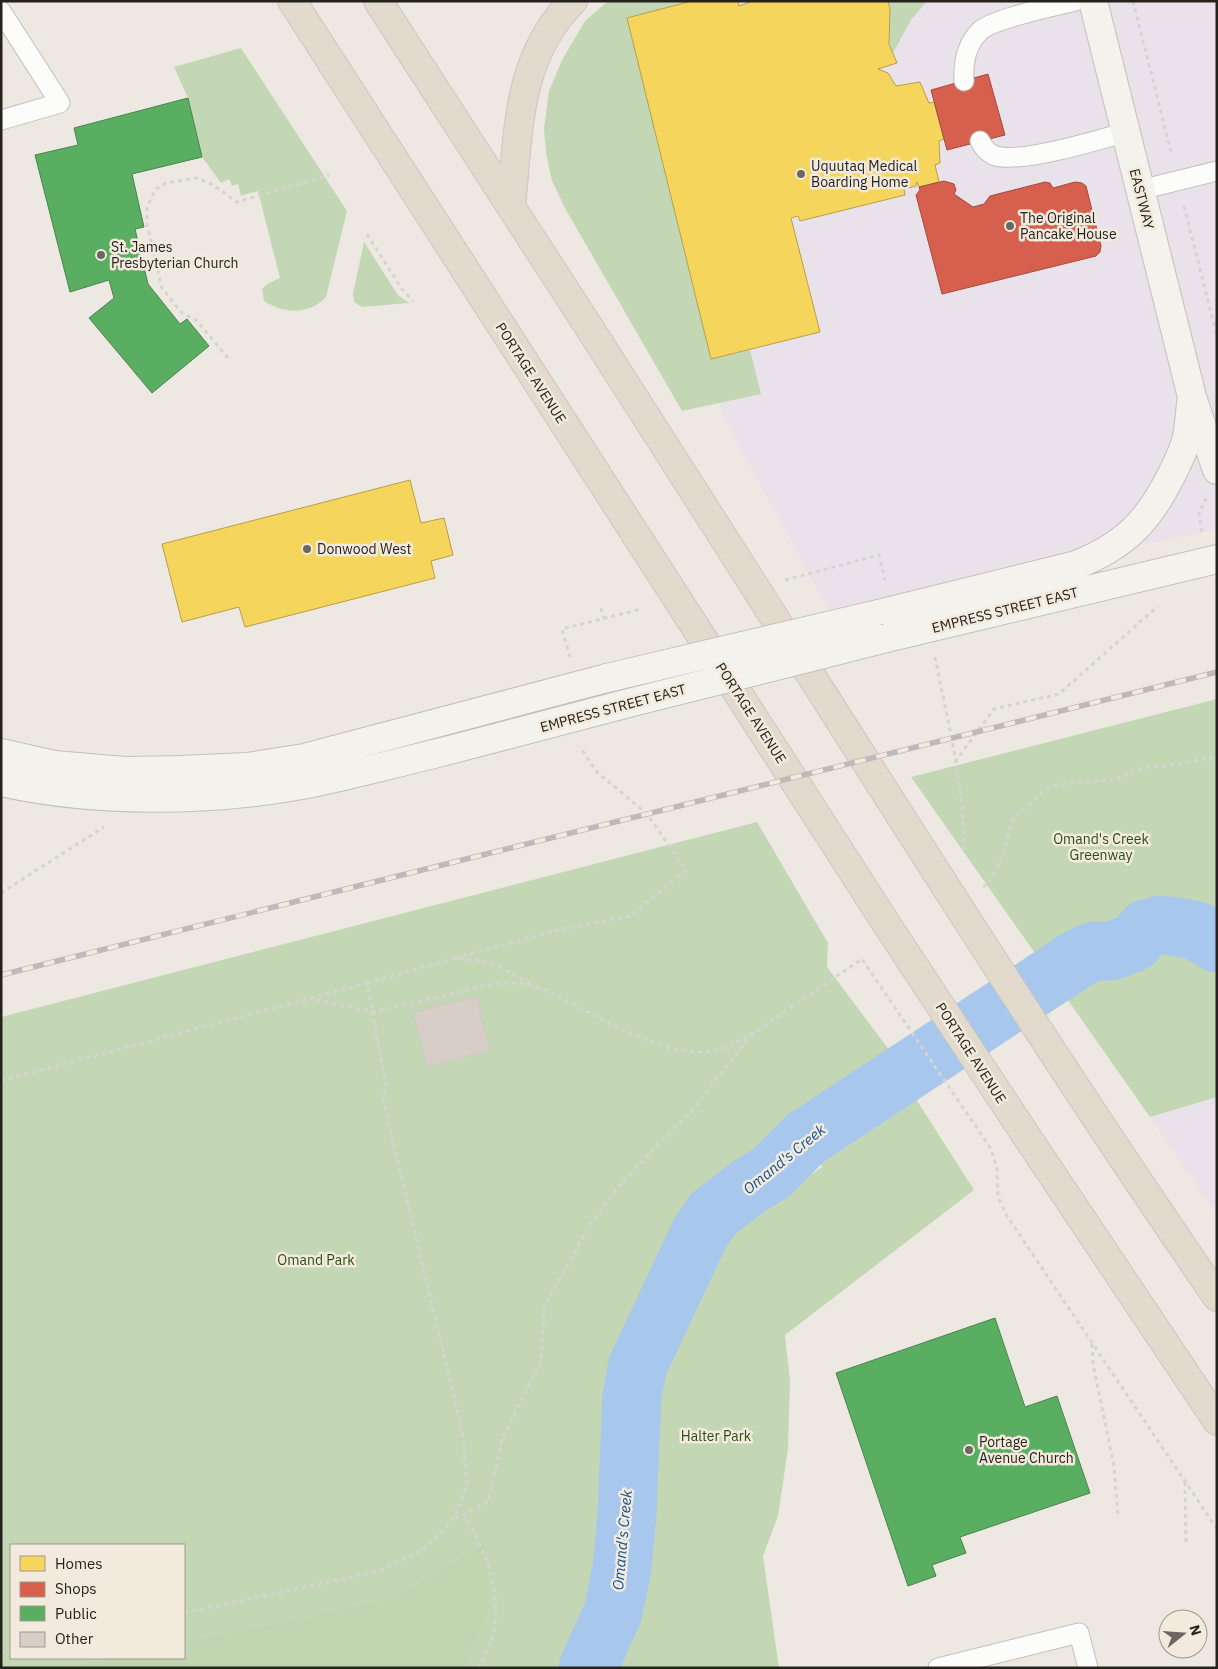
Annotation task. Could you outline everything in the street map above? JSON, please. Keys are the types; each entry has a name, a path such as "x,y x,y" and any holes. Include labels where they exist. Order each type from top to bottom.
{"highway":[{"name":"PORTAGE AVENUE","path":"292,1 893,934 1026,1137 1217,1421"},
{"path":"378,1 511,206 954,902 1080,1096 1215,1292"},
{"path":"511,206 522,98 531,65 547,34 573,1"}],"main road":[{"name":"EASTWAY","path":"1093,1 1192,397 1217,470"},
{"name":"EMPRESS STREET EAST","path":"1,753 54,765 125,771 247,766 304,758 607,678 1076,565 1105,552 1129,535 1148,516 1160,499 1187,438 1192,397"},
{"name":"EMPRESS STREET EAST","path":"1,782 52,791 125,796 194,796 259,791 328,780 887,638 1217,559"}],"lane":[{"path":"964,81 963,63 969,46 981,30 1000,21 1075,1"},
{"path":"1,11 60,103 1,120"},
{"path":"980,141 985,149 994,155 1007,157 1038,154 1126,132"},
{"path":"1140,190 1217,171"},
{"path":"938,1668 1079,1633 1088,1668"}],"path":[{"path":"228,358 197,321 182,313 162,288 146,225 147,208 155,190 166,183 196,178 214,185 237,202 329,175"},
{"path":"367,234 402,289 413,301"},
{"path":"780,581 879,554 886,585"},
{"path":"955,762 994,709 1058,694 1160,604"},
{"path":"601,608 604,618"},
{"path":"571,660 562,629 641,609"},
{"path":"935,654 955,762 963,828 962,855"},
{"path":"1,1081 554,931 630,916 686,870 647,814 597,772 578,744"},
{"path":"977,889 987,885 993,876 1015,817 1047,788 1116,780 1136,769 1187,763 1217,756"},
{"path":"1,893 105,826"},
{"path":"455,958 480,961 498,966 620,1029 678,1050 698,1052 715,1052 752,1034 862,959 991,1149 997,1169 998,1198 1007,1216 1217,1529"},
{"path":"185,1613 378,1571 426,1548 454,1518 468,1484 464,1435 383,1098 386,1086 374,1012 367,983"},
{"path":"309,998 374,1012 493,984 514,983 532,985"},
{"path":"454,1518 488,1502 502,1439 541,1360 544,1307 588,1228 620,1186 656,1145 688,1114 752,1034"},
{"path":"1092,1344 1092,1364 1114,1466 1118,1516"},
{"path":"1185,1482 1186,1544"},
{"path":"464,1514 479,1540 495,1588 497,1602 492,1634 477,1668"}],"shaded area":[{"path":"618,1 1217,1 1217,529 830,612 723,416"},
{"path":"1217,1097 1217,1214 1150,1117"}],"green space":[{"path":"608,1 692,1 627,18 712,358 750,350 761,394 682,411 566,210 552,181 546,153 544,128 549,91 562,60 585,21"},
{"path":"888,1 927,1 911,20 893,53 889,34 890,14"},
{"path":"241,48 347,211 326,297 320,303 305,310 288,310 264,301 262,289 267,284 280,278 258,191 241,196 238,184 232,186 229,179 221,183 202,157 188,98 174,67"},
{"path":"364,242 398,295 409,303 362,307 354,302 353,293"},
{"name":"Omand's Creek Greenway","path":"1217,699 1217,1097 1150,1117 911,777"},
{"name":"Omand Park","path":"757,822 828,943 827,967 899,1063 855,1097 799,1124 767,1157 756,1174 729,1188 696,1212 669,1251 650,1293 616,1356 611,1405 612,1468 615,1505 609,1534 608,1565 597,1584 592,1628 573,1668 1,1668 1,1017"},
{"name":"Halter Park","path":"907,1085 974,1190 785,1335 790,1381 788,1449 778,1516 763,1556 779,1668 600,1668 628,1606 639,1542 645,1419 668,1344 696,1288 712,1245 730,1219 756,1204 779,1196 822,1167 817,1150 858,1123"},
{"path":"485,1544 490,1606 464,1668 65,1668 108,1659 185,1659 185,1643 393,1599"}],"building: Homes":[{"name":"Uquutaq Medical Boarding Home","path":"692,1 738,1 739,6 753,1 888,1 890,9 889,44 897,63 878,69 888,73 896,86 920,82 929,103 934,102 944,139 939,141 940,163 935,165 939,182 919,187 917,182 916,186 904,189 905,195 800,221 798,216 791,218 820,332 711,359 627,18"},
{"name":"Donwood West","path":"410,480 421,523 444,518 453,555 431,561 435,578 245,627 239,607 182,622 162,544"}],"building: Shops":[{"path":"988,74 1005,135 947,150 931,90"},
{"name":"The Original Pancake House","path":"944,181 954,184 956,190 954,194 973,207 984,204 990,196 1045,182 1050,183 1053,188 1075,182 1082,183 1086,186 1101,246 1100,252 1096,256 942,294 916,195 920,190 919,187"}],"building: Public":[{"name":"St. James Presbyterian Church","path":"188,98 202,157 132,174 144,227 135,229 148,284 180,324 187,319 209,346 152,393 89,318 114,298 109,280 70,292 35,155 78,145 74,128"},
{"name":"Portage Avenue Church","path":"995,1318 1025,1407 1057,1396 1090,1493 960,1537 966,1553 932,1565 936,1576 908,1586 836,1373"}],"building: Other":[{"path":"476,996 490,1051 427,1067 413,1012"}],"waterway":[{"name":"Omand's Creek","path":"588,1668 613,1612 622,1568 627,1514 632,1395 638,1365 700,1233 713,1214 748,1187 771,1173 806,1138 1079,958 1094,951 1109,951 1120,948 1134,942 1146,929 1161,925 1197,931 1217,943"}],"railway":[{"path":"1,975 1217,672"}],"place":[{"name":"Uquutaq Medical Boarding Home","path":"801,174"},
{"name":"The Original Pancake House","path":"1010,226"},
{"name":"St. James Presbyterian Church","path":"101,255"},
{"name":"Donwood West","path":"307,549"},
{"name":"Portage Avenue Church","path":"969,1450"}]}
